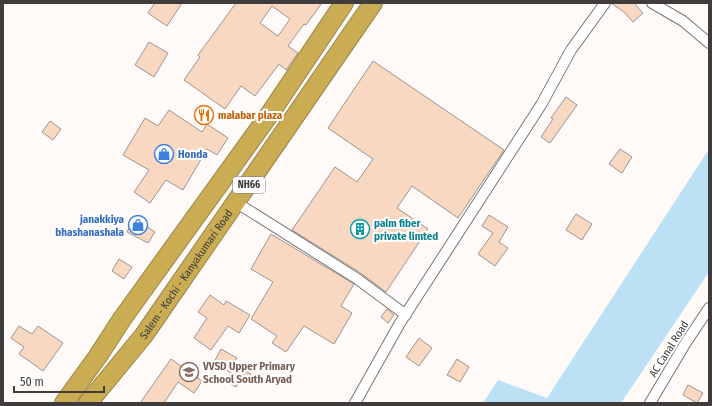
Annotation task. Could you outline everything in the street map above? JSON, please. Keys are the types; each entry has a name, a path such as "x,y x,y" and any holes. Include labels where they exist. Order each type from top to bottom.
{"highway":[{"name":"NH66","path":"64,403 98,356 122,319 269,115 344,3"},
{"name":"Salem - Kochi - Kanyakumari Road","path":"88,403 144,335 237,203 373,3"}],"street":[{"path":"355,403 406,315 541,105 571,50 605,3"},
{"path":"652,3 683,21 709,43"},
{"path":"237,203 356,278 406,315"},
{"name":"AC Canal Road","path":"650,403 685,344 709,308"}],"water":[{"path":"709,149 709,272 621,403 483,403 498,380 547,398"}],"building":[{"path":"155,3 182,3 167,26 148,13"},
{"path":"236,3 322,3 288,46 298,53 286,70 279,64 255,96 241,86 225,109 184,80 200,57 198,55","holes":["272,6 290,19 278,36 260,23"]},
{"path":"611,3 634,3 643,13 633,22 624,12"},
{"path":"149,42 168,53 154,77 135,65"},
{"path":"373,61 504,150 458,218 412,186 397,208 428,229 386,292 359,272 292,230 335,167 357,182 373,159 328,128"},
{"path":"566,97 577,105 550,143 541,137 553,119 551,118"},
{"name":"Honda","path":"169,110 202,132 207,124 228,138 217,155 207,149 183,190 166,180 150,203 134,192 149,170 123,155 145,118 158,126"},
{"path":"50,121 61,129 53,140 42,132"},
{"path":"620,149 632,157 622,173 609,164"},
{"path":"576,214 592,224 582,240 566,230"},
{"path":"489,215 508,227 499,242 508,248 495,266 478,254 493,233 482,226"},
{"name":"janakkiya bhashanashala","path":"134,218 155,232 148,243 127,232"},
{"path":"271,234 354,284 341,306 352,313 334,344 304,326 286,352 272,343 277,336 251,319 273,282 251,269"},
{"path":"119,259 132,267 124,279 112,271"},
{"path":"210,295 224,305 226,301 250,315 239,333 228,326 211,350 194,338 207,318 198,312"},
{"path":"387,309 394,315 388,323 381,317"},
{"path":"19,326 32,334 38,326 63,343 43,371 19,354 24,347 11,338"},
{"path":"419,338 432,348 419,366 406,357"},
{"path":"221,349 237,358 234,363 256,378 252,385 241,379 236,387 226,381 231,373 214,362"},
{"path":"171,359 202,381 194,393 178,382 164,403 140,403"},
{"path":"457,359 469,367 460,382 447,375"},
{"path":"688,385 703,393 697,403 683,395"}],"place":[{"name":"malabar plaza","path":"204,115"},
{"name":"Honda","path":"164,154"},
{"name":"janakkiya bhashanashala","path":"138,225"},
{"name":"palm fiber private limted","path":"360,229"},
{"name":"VVSD Upper Primary School South Aryad","path":"189,372"}]}
